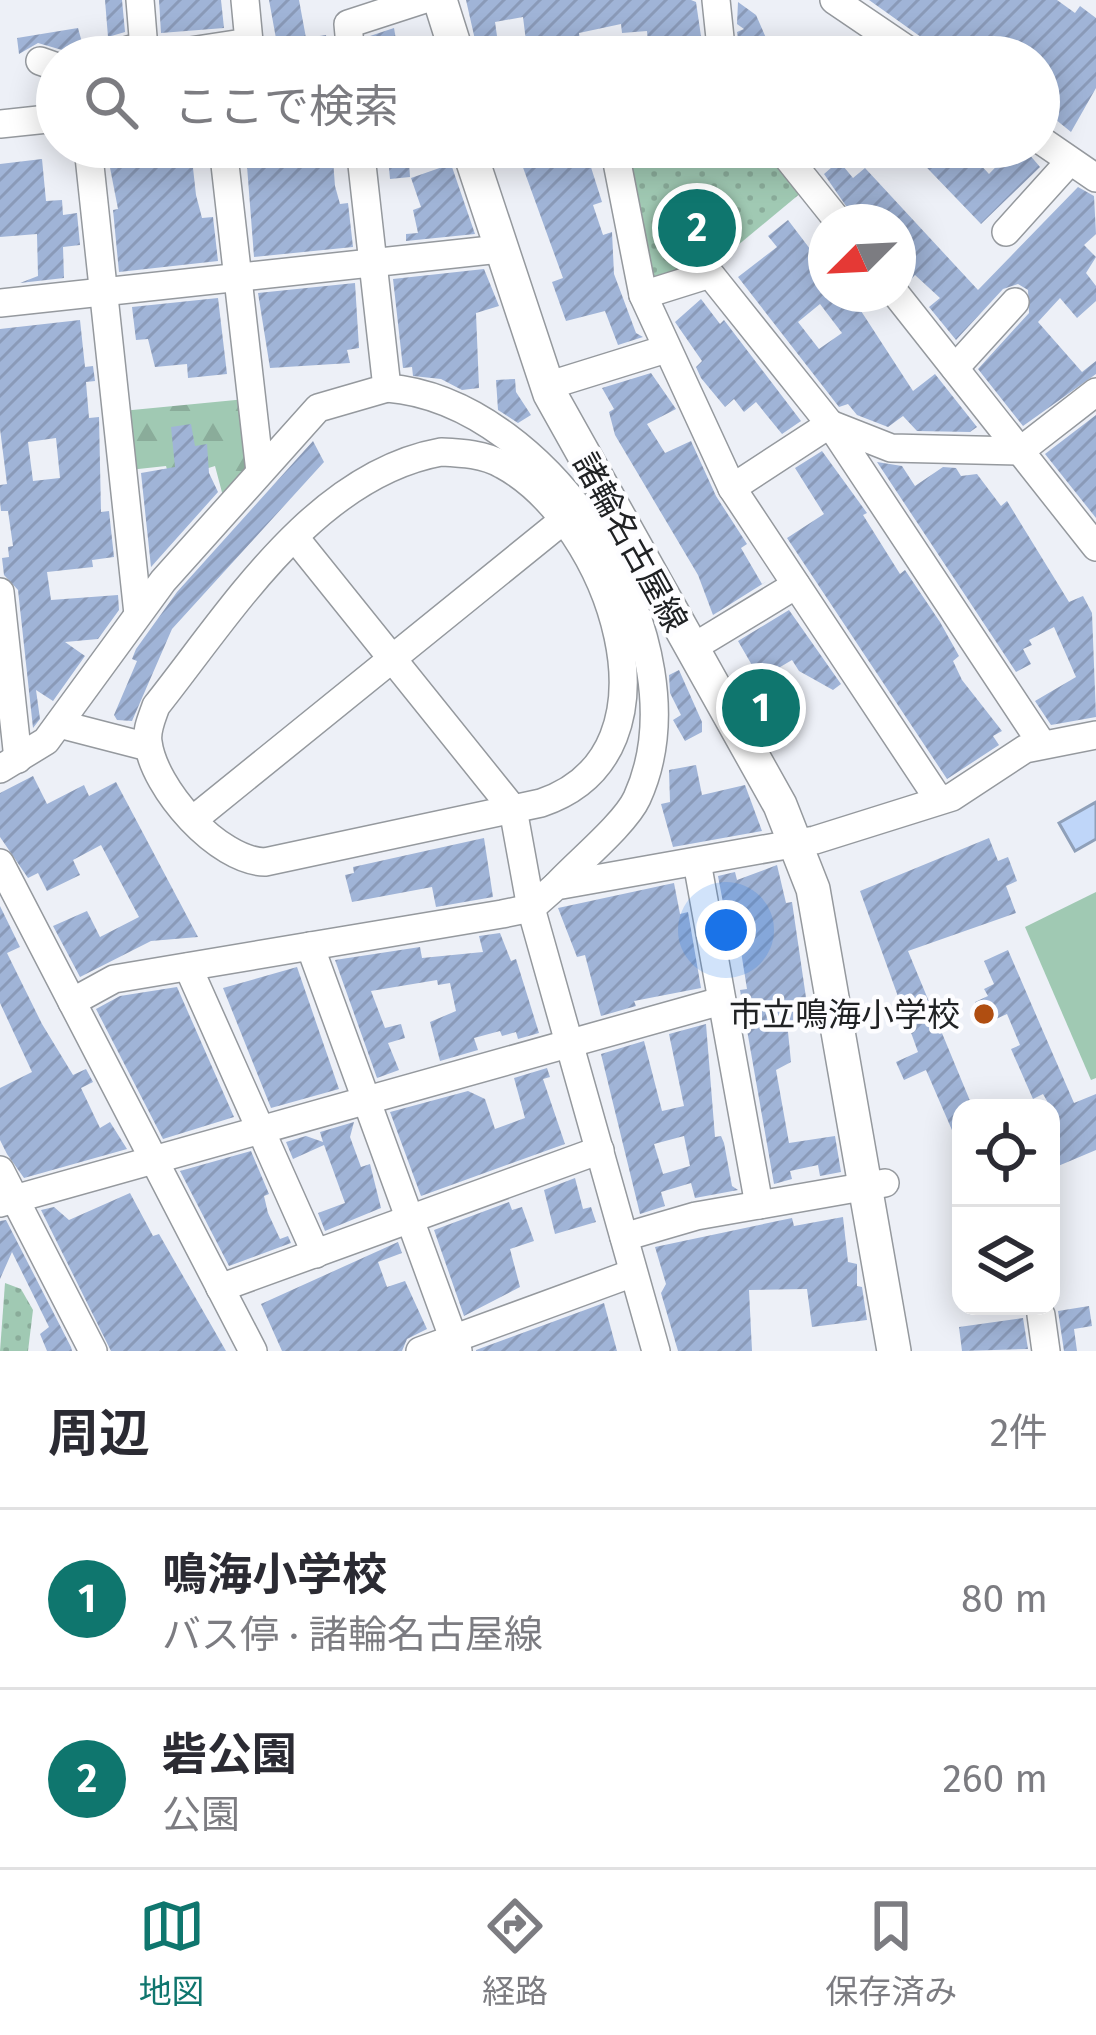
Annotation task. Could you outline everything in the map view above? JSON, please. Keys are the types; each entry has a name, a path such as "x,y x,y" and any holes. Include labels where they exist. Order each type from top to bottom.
{"main road":[{"path":"423,0 434,36"},
{"path":"440,0 451,36"},
{"name":"諸輪名古屋線","path":"475,168 550,394 834,896 894,1351"},
{"name":"諸輪名古屋線","path":"495,168 563,381 782,770 805,842"},
{"name":"諸輪名古屋線","path":"875,1185 912,1351"}],"street":[{"path":"140,0 143,36"},
{"path":"245,0 248,36"},
{"path":"349,36 348,25 423,0"},
{"path":"716,0 720,36"},
{"path":"834,0 887,36"},
{"path":"0,124 36,120"},
{"path":"1060,153 1096,178"},
{"path":"1006,232 1070,160"},
{"path":"90,168 138,614"},
{"path":"226,168 260,472"},
{"path":"362,168 387,388"},
{"path":"618,168 643,295 732,488 938,800"},
{"path":"796,168 825,204"},
{"path":"0,302 500,250"},
{"path":"643,295 710,274 830,424 1042,745"},
{"path":"955,368 1015,302"},
{"path":"910,312 1096,547"},
{"path":"563,381 666,349"},
{"path":"0,592 9,764 46,741 138,614 318,408 387,388 477,414 519,443 574,497 631,601 655,723 637,801 531,908 114,979 72,1002"},
{"path":"830,424 890,448 1020,451 1096,392"},
{"path":"732,488 830,424"},
{"path":"440,452 505,465 538,492 562,522 588,563 620,642 624,708 610,752 580,785 563,796 513,809 265,862 244,862 224,852 169,787 148,747 156,706 296,538 399,462 440,452"},
{"path":"194,820 562,522"},
{"path":"296,538 513,809 531,908 656,1351"},
{"path":"707,639 796,585"},
{"path":"59,724 148,747"},
{"path":"556,886 805,842 938,800 1042,745 1096,735"},
{"path":"697,862 759,1205"},
{"path":"0,863 253,1351"},
{"path":"310,946 456,1345"},
{"path":"188,967 316,1254"},
{"path":"7,1200 721,1001"},
{"path":"220,1288 600,1150"},
{"path":"0,1170 7,1200 93,1351"},
{"path":"624,1237 759,1205 875,1185"},
{"path":"420,1351 456,1345 633,1273"},
{"path":"1041,1315 1046,1351"}],"green space":[{"path":"627,168 783,168 802,192 714,265 653,284"},
{"path":"246,399 253,467 224,500 215,466 170,480 166,466 129,470 122,411"},
{"path":"1096,892 1096,1078 1091,1080 1025,927"},
{"path":"5,1283 21,1289 33,1310 28,1351 0,1351"}],"water":[{"path":"1096,802 1096,839 1075,851 1059,823"}],"building":[{"path":"105,0 122,0 125,32 108,36"},
{"path":"159,0 221,0 224,28 161,33"},
{"path":"269,0 299,0 306,36 276,36"},
{"path":"466,0 691,0 696,2 701,36 622,33 621,24 579,36 525,36 523,17 495,22 497,36 474,36"},
{"path":"869,0 1057,0 1075,13 1080,6 1096,18 1096,88 1071,132 1060,123 1060,36 920,36"},
{"path":"738,2 756,15 765,36 738,36 744,29 737,24"},
{"path":"78,28 80,36 36,36 36,44 19,54 17,38"},
{"path":"394,28 395,36 370,36"},
{"path":"36,160 36,168 43,168 46,201 62,200 63,215 77,213 80,245 63,247 64,278 20,283 38,276 37,234 0,237 0,164"},
{"path":"110,168 193,168 202,218 213,217 218,261 119,272 113,210 118,209"},
{"path":"247,168 334,168 340,204 348,203 353,247 254,257"},
{"path":"389,168 409,168 410,177 390,179"},
{"path":"452,168 475,234 406,241 406,234 418,233 413,210 421,207 411,178"},
{"path":"523,168 591,168 602,202 593,205 603,235 612,232 614,274 636,333 643,337 618,345 605,311 566,321 552,282 563,278"},
{"path":"831,168 845,168 853,178 865,168 898,204 845,204 824,174"},
{"path":"927,168 983,168 989,174 995,168 1039,168 981,224"},
{"path":"1078,187 1094,196 1096,234 1084,245 1096,257 1086,273 1096,286 1096,301 1077,318 1060,298 1038,322 1082,372 1096,361 1096,374 1023,426 978,369 1029,313 1028,290 1018,284 1003,289 956,340 929,307 940,298 916,276 916,223 978,290"},
{"path":"788,220 808,246 810,312 798,322 819,349 842,333 826,312 862,312 913,391 935,374 977,427 970,432 917,431 903,416 888,427 857,415 848,404 839,407 738,277 777,247 768,236"},
{"path":"484,269 499,306 476,313 479,388 462,390 441,379 413,376 412,367 403,368 393,279"},
{"path":"355,283 359,348 347,350 350,363 270,368 258,293"},
{"path":"218,298 227,374 188,378 187,364 155,367 148,339 136,340 132,307"},
{"path":"701,299 720,324 724,320 801,421 782,434 756,402 744,412 734,399 725,407 701,378 696,367 702,361 675,322"},
{"path":"80,320 85,367 93,366 95,381 86,382 89,418 99,417 101,512 109,511 114,557 92,560 93,567 47,572 51,600 118,595 119,610 98,639 65,642 85,656 53,701 36,690 40,719 33,728 18,590 4,575 2,558 9,557 8,547 13,546 8,511 1,511 0,501 0,485 7,484 0,429 0,329","holes":["56,438 60,478 33,481 28,442"]},
{"path":"651,373 676,409 647,424 665,453 691,441 716,496 747,544 741,548 762,584 767,581 713,615 698,575 615,435 609,412 614,409 602,388"},
{"path":"515,379 516,392 531,415 518,423 498,410 496,380"},
{"path":"1096,415 1096,518 1045,454"},
{"path":"191,424 195,446 207,444 209,473 218,492 151,567 141,473 175,467 171,427"},
{"path":"313,441 324,462 172,629 132,721 117,720 114,715 137,661 132,659 136,649 177,592"},
{"path":"822,451 867,513 863,515 900,574 905,570 940,622 959,656 953,661 962,680 1002,731 993,736 999,745 947,779 787,538 824,514 795,468"},
{"path":"877,462 902,466 915,486 943,467 956,468 961,476 977,474 1001,506 1007,501 1069,602 1083,596 1092,613 1096,717 1051,725 1035,701 1076,677 1054,627 1029,640 1032,645 1023,649 1031,664 1016,672"},
{"path":"789,610 841,684 833,690 799,671 792,660 760,679 738,641"},
{"path":"679,670 702,722 702,732 685,741 673,720 681,715 670,693 669,675"},
{"path":"696,765 702,795 745,785 762,831 673,847 661,804 670,802 669,770"},
{"path":"33,776 47,804 84,785 89,796 116,782 198,937 151,941 80,977 53,926 87,911 100,937 139,917 101,845 73,860 80,875 47,891 38,873 28,878 0,837 0,793"},
{"path":"484,838 493,897 436,907 432,887 352,902 345,875 354,873 353,867"},
{"path":"989,838 998,861 1008,857 1017,881 1006,886 1016,913 908,951 969,1099 952,1099 952,1130 926,1070 904,1080 896,1062 918,1052 860,891"},
{"path":"777,865 786,903 792,902 809,1018 787,1022 791,1062 776,1070 789,1143 835,1136 841,1172 820,1176 818,1165 790,1171 792,1179 774,1184 740,990 747,989 740,945 734,947 728,929 718,876 735,872 737,880"},
{"path":"674,883 680,914 688,912 701,988 634,1001 636,1006 601,1016 585,955 577,957 558,908"},
{"path":"0,906 20,947 7,953 42,1024 73,1075 86,1069 93,1082 81,1088 100,1128 110,1122 127,1149 24,1178 7,1154 0,1140 0,1088 32,1072 0,1003"},
{"path":"500,933 511,961 516,959 539,1033 518,1039 516,1032 502,1036 500,1031 474,1038 478,1050 440,1061 430,1022 456,1011 450,983 438,985 437,980 371,991 385,1028 401,1024 405,1038 388,1043 399,1070 377,1078 335,960 420,947 422,958 483,952 479,936"},
{"path":"1008,950 1074,1103 1096,1094 1096,1150 1060,1165 1060,1099 1046,1099 1043,1094 1033,1099 1011,1049 1020,1045 1007,1014 985,1024 975,1002 988,996 984,989 994,984 984,961"},
{"path":"297,967 339,1089 271,1108 223,988"},
{"path":"177,987 234,1117 163,1139 96,1009 120,996"},
{"path":"706,1024 715,1137 721,1136 732,1186 738,1190 695,1198 691,1183 661,1192 665,1206 640,1214 601,1054 644,1041 662,1111 684,1106 669,1034","holes":["684,1136 690,1166 663,1174 654,1144"]},
{"path":"547,1068 550,1077 543,1079 565,1144 421,1196 390,1112 468,1091 485,1099 495,1129 525,1118 514,1078"},
{"path":"354,1122 350,1137 361,1167 370,1164 381,1208 325,1231 318,1213 345,1203 324,1145 293,1159 286,1142 306,1136 323,1142 320,1132"},
{"path":"251,1151 269,1194 264,1196 268,1213 280,1239 288,1236 291,1243 229,1266 180,1171"},
{"path":"575,1178 583,1209 591,1207 596,1222 555,1234 544,1190"},
{"path":"130,1193 226,1351 111,1351 41,1210 54,1207 69,1220"},
{"path":"509,1202 512,1210 522,1207 534,1241 510,1249 520,1287 464,1316 434,1230"},
{"path":"843,1217 848,1262 857,1264 857,1286 862,1287 867,1320 812,1327 807,1289 749,1290 752,1351 678,1351 661,1293 666,1284 655,1247 792,1218 794,1226"},
{"path":"6,1220 72,1351 47,1351 40,1334 49,1327 12,1252 0,1279 0,1221"},
{"path":"398,1242 402,1253 378,1262 387,1287 405,1281 427,1329 407,1339 402,1351 282,1351 261,1304"},
{"path":"604,1303 617,1351 476,1351 476,1350"},
{"path":"1089,1306 1092,1326 1074,1329 1077,1351 1064,1351 1060,1311"},
{"path":"1023,1318 1028,1349 962,1351 959,1327"}],"place":[{"name":"砦公園","path":"697,228"},
{"name":"鳴海小学校","path":"761,708"},
{"name":"市立鳴海小学校","path":"984,1014"}]}
